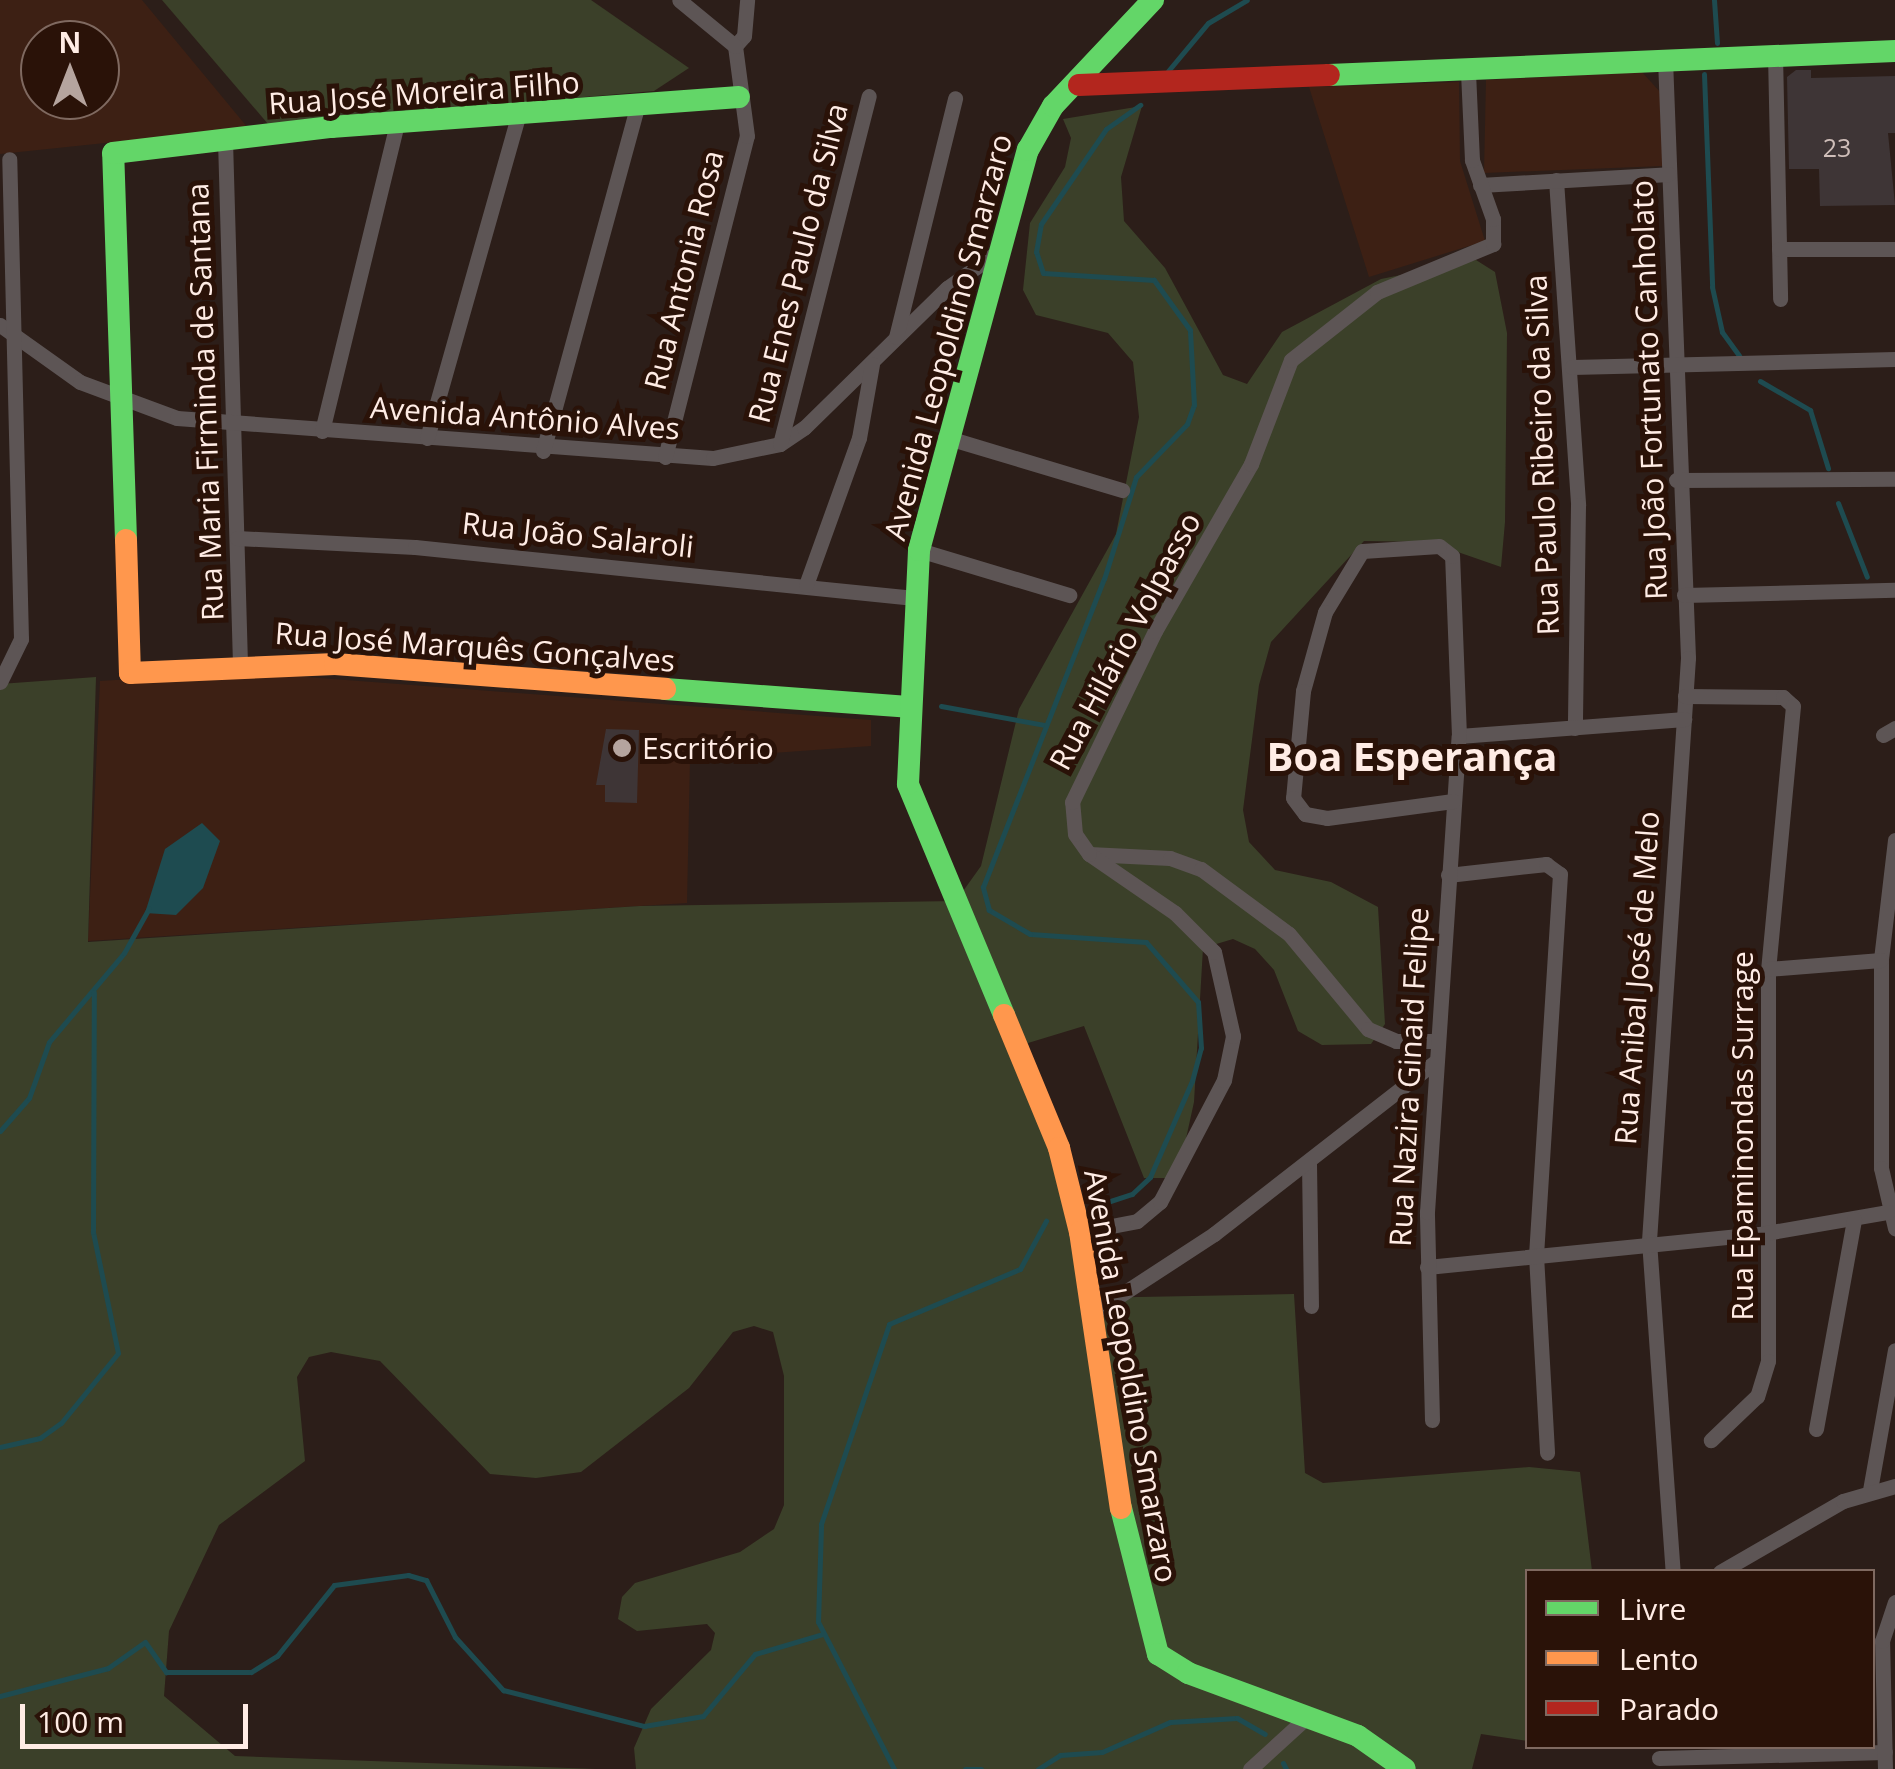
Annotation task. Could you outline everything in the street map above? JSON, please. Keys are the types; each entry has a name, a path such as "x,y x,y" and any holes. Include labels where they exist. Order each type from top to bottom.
{"street":[{"path":"679,0 735,46"},
{"name":"Rua Antonia Rosa","path":"665,457 747,136 735,46 744,36 747,0"},
{"name":"Avenida Leopoldino Smarzaro","path":"1153,0 1038,126 996,253 919,550 908,707 915,808 1048,1110 1080,1232 1116,1490 1158,1654 1188,1673 1308,1716"},
{"path":"1079,85 1895,51"},
{"path":"1775,54 1780,299"},
{"name":"Rua João Fortunato Canholato","path":"1665,59 1676,480 1684,594 1684,718"},
{"name":"Rua Hilário Volpasso","path":"1088,854 1072,818 1078,787 1244,478 1280,378 1304,344 1377,292 1486,252 1495,230 1480,185 1468,71"},
{"name":"Rua Enes Paulo da Silva","path":"780,444 869,96"},
{"name":"Rua José Moreira Filho","path":"124,402 113,153 397,123 637,108 739,97"},
{"path":"896,337 955,98"},
{"path":"543,450 637,108"},
{"path":"427,438 518,116"},
{"path":"322,431 397,123"},
{"name":"Rua Maria Firminda de Santana","path":"224,140 240,664"},
{"path":"0,682 21,639 17,338 9,159"},
{"path":"1480,185 1669,174"},
{"name":"Rua Paulo Ribeiro da Silva","path":"1556,180 1572,368 1575,728"},
{"path":"1779,249 1895,249"},
{"name":"Avenida Antônio Alves","path":"0,325 124,402 235,426 543,450 713,458 780,444 830,409 896,337 996,253"},
{"path":"1572,368 1895,359"},
{"path":"806,586 859,438 873,360"},
{"name":"Rua José Marquês Gonçalves","path":"124,402 130,673 240,664 336,664 908,707"},
{"path":"945,438 1122,490"},
{"path":"1676,480 1895,479"},
{"name":"Rua João Salaroli","path":"237,538 914,598"},
{"path":"919,550 1068,595"},
{"name":"Rua Nazira Ginaid Felipe","path":"1432,1420 1428,1267 1434,1063 1459,736 1450,551 1362,551 1344,570 1325,612 1303,691 1293,798 1305,814 1327,818 1453,802"},
{"path":"1684,594 1895,590"},
{"name":"Rua Epaminondas Surrage","path":"1686,696 1783,697 1793,706 1768,968 1764,1382 1710,1440"},
{"path":"1459,736 1684,718"},
{"name":"Rua Anibal José de Melo","path":"1673,1569 1649,1241 1684,718"},
{"path":"1428,1267 1649,1241 1766,1233 1854,1219 1891,1220 1881,960 1893,847"},
{"path":"1088,854 1170,858 1201,869 1289,934 1368,1028 1396,1042 1436,1042"},
{"path":"1080,1232 1137,1221 1160,1202 1224,1080 1232,1036 1214,952 1175,913 1088,854"},
{"path":"1448,874 1546,864 1560,874 1536,1255 1546,1453"},
{"path":"1768,968 1881,960"},
{"path":"1092,1314 1309,1163 1434,1063"},
{"path":"1309,1163 1311,1306"},
{"path":"1816,1429 1854,1219"},
{"path":"1870,1490 1895,1350"},
{"path":"1725,1569 1870,1490 1895,1486"},
{"path":"1659,1758 1885,1760 1877,1664 1895,1602"},
{"path":"1250,1769 1308,1716 1358,1736 1404,1769"}],"shaded area":[{"path":"0,0 142,0 248,128 0,154"},
{"path":"1642,72 1661,93 1663,166 1484,173 1486,80"},
{"path":"1459,82 1460,161 1485,241 1369,277 1309,87"},
{"path":"241,672 871,720 871,746 690,759 687,903 88,941 100,681"}],"green space":[{"path":"162,0 591,0 689,68 654,91 268,124"},
{"path":"1142,106 1121,177 1124,221 1165,268 1223,375 1247,384 1282,332 1381,279 1476,260 1495,272 1507,333 1501,567 1429,542 1364,541 1271,642 1259,685 1243,810 1249,842 1275,870 1331,882 1378,907 1385,1024 1371,1044 1322,1045 1298,1031 1274,970 1255,949 1233,939 1203,948 1194,1102 1180,1166 1170,1178 1144,1178 1084,1026 1028,1043 1086,1298 1294,1294 1305,1473 1323,1483 1529,1467 1580,1472 1592,1569 1525,1569 1525,1741 1481,1734 1472,1769 636,1769 634,1748 651,1709 711,1650 715,1633 707,1624 637,1631 618,1619 622,1597 635,1583 740,1552 774,1529 784,1505 784,1376 773,1332 754,1326 733,1332 689,1388 581,1472 536,1478 490,1474 380,1361 331,1352 309,1357 297,1377 305,1461 219,1525 169,1631 164,1696 235,1756 596,1769 0,1769 0,684 96,677 88,942 640,906 956,901 981,866 1019,709 1116,534 1139,417 1133,362 1108,333 1036,315 1023,290 1030,223 1065,167 1071,138 1063,119"}],"water":[{"path":"202,823 220,841 203,888 176,915 145,913 165,849"}],"building":[{"path":"1796,70 1811,70 1811,78 1895,76 1895,133 1888,133 1895,205 1820,206 1819,169 1789,169 1787,77"},
{"name":"Escritório","path":"606,729 639,730 637,803 605,802 605,785 596,785"}],"waterway":[{"path":"1168,71 1208,23 1247,0"},
{"path":"1714,0 1717,43"},
{"path":"1704,74 1712,287 1722,332 1739,355"},
{"path":"1095,1206 1132,1194 1150,1177 1192,1081 1201,1048 1198,1002 1146,942 1030,934 989,910 983,887 1104,579 1136,477 1187,424 1194,405 1190,330 1154,280 1043,273 1036,252 1041,224 1106,129 1140,105"},
{"path":"1760,381 1810,410 1828,468"},
{"path":"1838,503 1867,577"},
{"path":"941,706 1045,725"},
{"path":"0,1131 29,1098 49,1042 124,953 149,908"},
{"path":"0,1447 40,1438 61,1423 118,1353 93,1232 94,992"},
{"path":"894,1769 818,1622 821,1524 889,1324 1020,1269 1046,1221"},
{"path":"0,1696 108,1668 145,1642 166,1672 251,1672 277,1656 334,1585 408,1575 426,1580 455,1637 503,1690 644,1726 703,1716 755,1654 823,1634"},
{"path":"1038,1769 1060,1755 1102,1752 1170,1722 1237,1718 1265,1734"},
{"path":"1283,1763 1286,1769"},
{"path":"965,1769 981,1769"}],"traffic: fast":[{"path":"1004,1015 908,784 919,550 1028,150 1053,106 1153,0"},
{"path":"1329,75 1895,51"},
{"path":"126,540 113,153 331,127 739,97"},
{"path":"665,689 908,707"},
{"path":"1121,1508 1158,1654 1188,1673 1358,1736 1405,1769"}],"traffic: slow":[{"path":"126,540 130,673 335,664 665,689"},
{"path":"1004,1015 1059,1148 1080,1232 1121,1508"}],"traffic: jam":[{"path":"1079,85 1329,75"}],"place":[{"name":"Escritório","path":"622,748"}],"district":[{"name":"Boa Esperança","path":"1412,756"}]}
